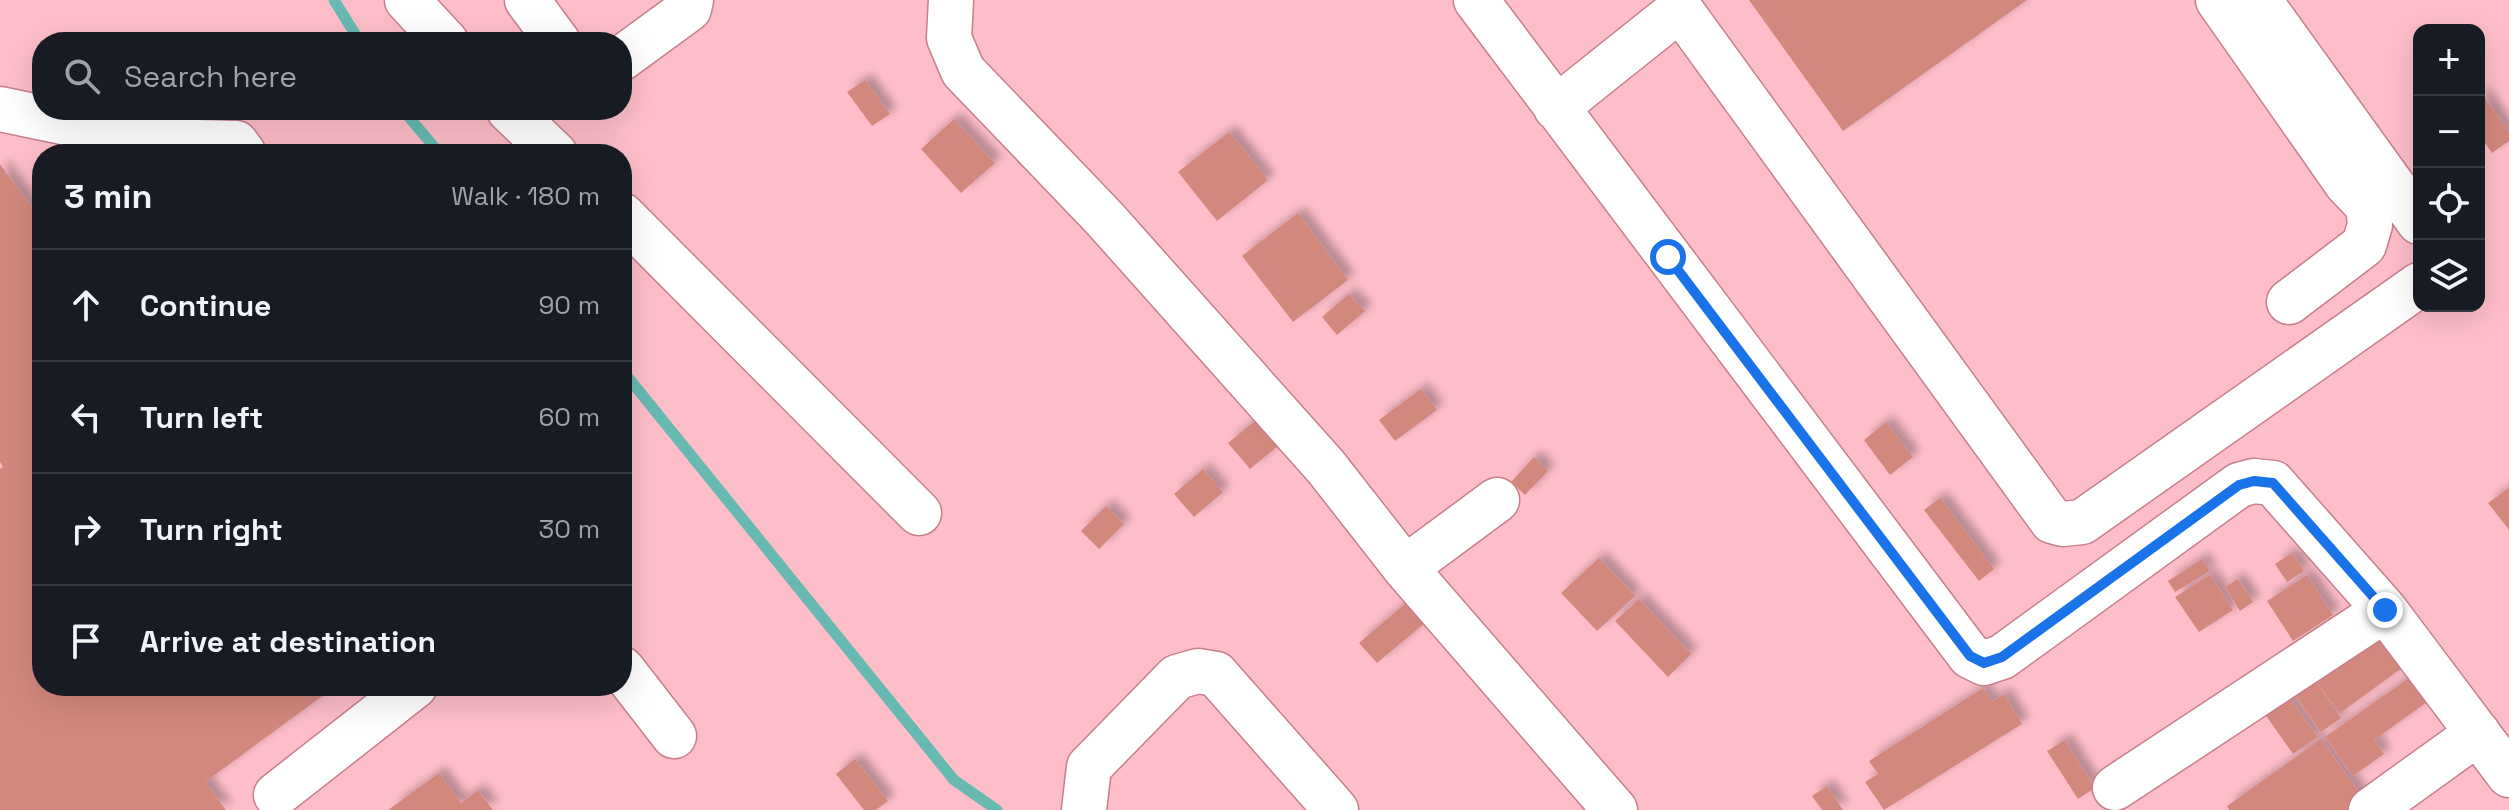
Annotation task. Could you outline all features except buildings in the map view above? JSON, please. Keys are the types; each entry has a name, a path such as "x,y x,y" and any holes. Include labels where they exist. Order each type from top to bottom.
{"street":[{"path":"407,0 437,32"},
{"path":"527,0 551,32"},
{"path":"632,51 689,9 691,0"},
{"path":"951,0 949,38 963,71 1104,218 1326,467 1405,568 1615,810"},
{"path":"1476,0 1970,656 1984,663 2002,657 2239,485 2254,481 2273,483 2385,610 2509,775"},
{"path":"2218,0 2347,184 2368,206 2370,225 2364,245 2289,302"},
{"path":"2259,0 2413,214"},
{"path":"1556,108 1685,4 2052,521 2063,524 2082,522 2413,289"},
{"path":"0,109 32,116"},
{"path":"53,120 154,141 237,144"},
{"path":"530,120 548,144"},
{"path":"632,225 919,513"},
{"path":"1405,568 1497,500"},
{"path":"2115,788 2385,610"},
{"path":"1084,810 1089,767 1177,677 1198,671 1216,674 1336,810"},
{"path":"632,682 674,736"},
{"path":"276,795 402,696"},
{"path":"2371,810 2478,733"}],"waterway":[{"path":"334,0 354,32"},
{"path":"411,120 432,144"},
{"path":"632,382 954,780 997,810"}],"route":[{"path":"1668,257 1970,656 1984,663 2002,657 2239,485 2254,481 2273,483 2385,610"}]}
